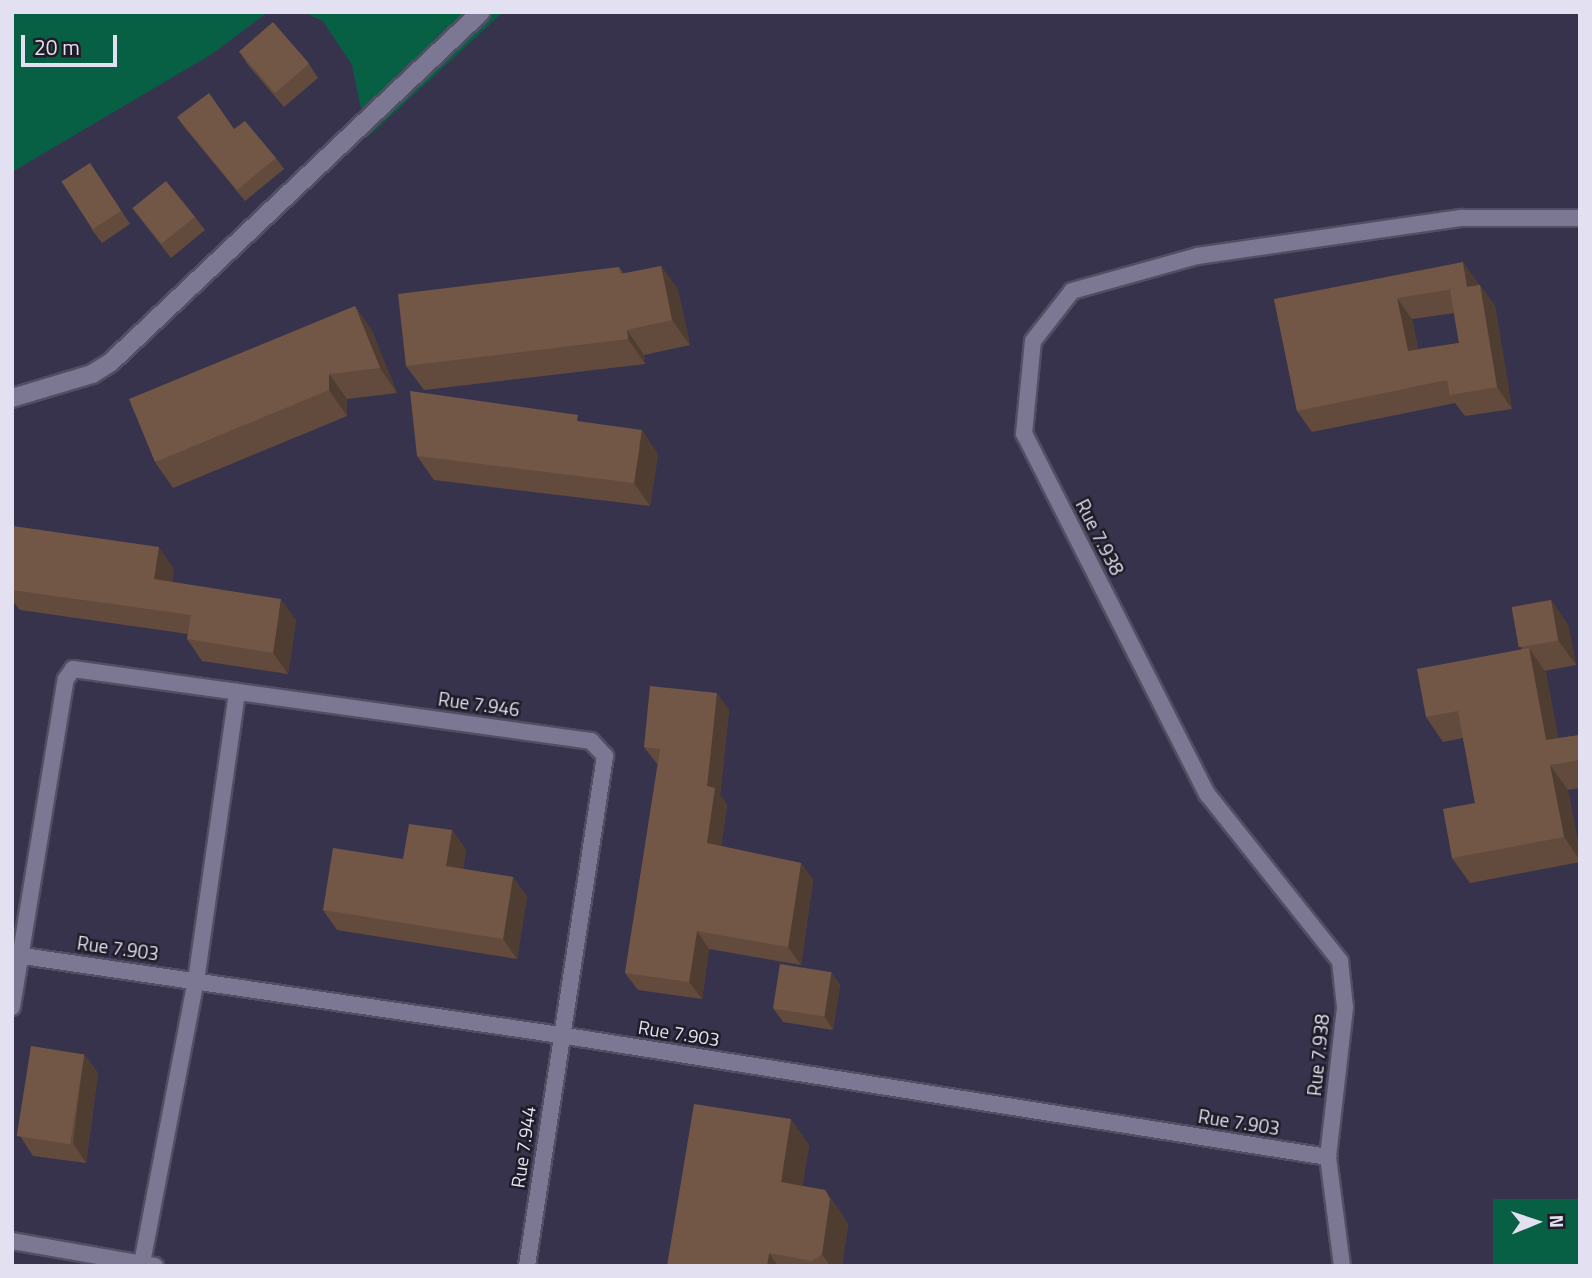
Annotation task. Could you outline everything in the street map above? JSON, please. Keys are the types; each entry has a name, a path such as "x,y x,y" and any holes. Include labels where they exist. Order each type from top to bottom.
{"street":[{"path":"12,398 92,374 111,362 481,12"}],"lane":[{"name":"Rue 7.938","path":"1342,1266 1328,1157 1345,1007 1340,961 1208,794 1024,434 1033,341 1072,291 1197,256 1416,222 1580,218"},
{"name":"Rue 7.946","path":"23,956 66,679 74,669 89,669 599,746 605,756 560,1035"},
{"path":"12,1241 148,1264 196,981 237,692"},
{"name":"Rue 7.903","path":"23,956 560,1035 1328,1157"},
{"path":"12,1007 23,956"},
{"name":"Rue 7.944","path":"527,1266 560,1035"}],"green space":[{"path":"12,12 268,12 212,54 12,172"},
{"path":"303,12 503,12 367,138 352,65 323,21"},
{"path":"1493,1199 1580,1199 1580,1266 1493,1266"}],"building":[{"path":"273,22 309,64 275,93 239,52"},
{"path":"209,93 234,129 245,121 276,158 237,190 177,117"},
{"path":"90,163 121,211 93,229 61,182"},
{"path":"166,181 195,217 162,244 133,208"},
{"path":"1463,262 1467,287 1480,285 1497,387 1450,395 1447,380 1297,411 1274,299","holes":["1459,288 1450,290 1459,343 1408,351 1397,298"]},
{"path":"661,266 672,320 627,330 628,339 406,366 398,294 619,267 620,274"},
{"path":"355,306 380,368 329,374 329,390 155,462 129,399"},
{"path":"410,391 578,415 577,421 642,430 634,483 417,456"},
{"path":"13,526 159,547 154,579 281,599 273,653 187,639 191,615 12,590"},
{"path":"1551,600 1558,640 1519,647 1512,607"},
{"path":"1529,648 1546,740 1580,735 1580,760 1550,765 1564,837 1452,858 1443,809 1475,803 1458,711 1426,717 1417,669"},
{"path":"650,686 717,693 707,786 715,788 707,843 801,863 788,947 697,931 689,982 625,973 660,749 644,747"},
{"path":"409,824 452,830 446,866 513,877 503,939 323,910 333,848 403,859"},
{"path":"780,964 831,972 824,1017 773,1008"},
{"path":"31,1046 84,1054 70,1144 17,1136"},
{"path":"694,1104 791,1119 781,1182 825,1190 830,1199 822,1254 812,1261 769,1253 767,1266 667,1266"}]}
